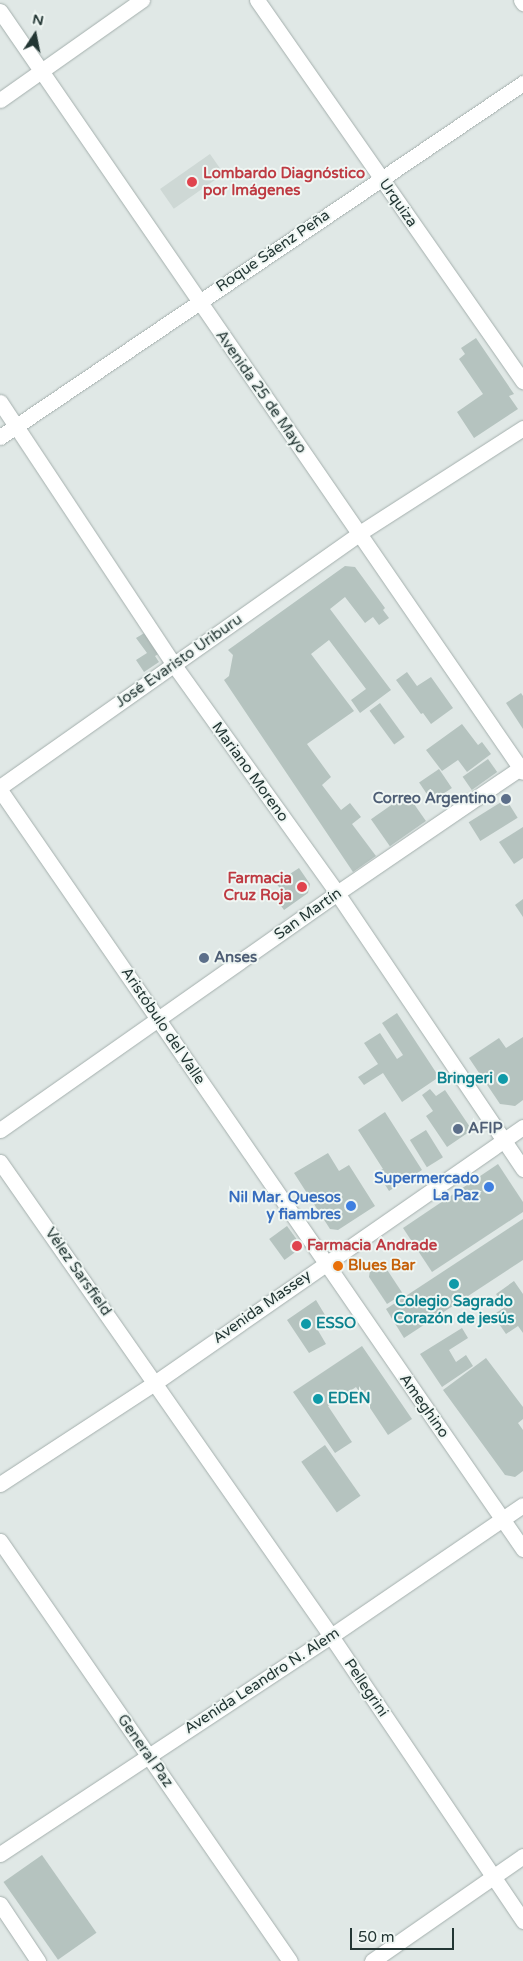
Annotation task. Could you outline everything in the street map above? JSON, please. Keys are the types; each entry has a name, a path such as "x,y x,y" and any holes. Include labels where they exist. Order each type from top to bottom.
{"street":[{"path":"0,100 41,73 142,0"},
{"name":"Urquiza","path":"257,0 523,382"},
{"name":"Avenida 25 de Mayo","path":"0,11 198,302 522,769"},
{"name":"Roque Sáenz Peña","path":"0,438 380,178 523,83"},
{"name":"Mariano Moreno","path":"0,402 174,665 337,893 523,1169"},
{"name":"José Evaristo Uriburu","path":"0,788 358,534 523,428"},
{"name":"San Martín","path":"0,1130 160,1020 337,893 522,769"},
{"name":"Aristóbulo del Valle","path":"0,788 325,1263"},
{"name":"Avenida Massey","path":"0,1484 156,1382 523,1127"},
{"name":"Vélez Sarsfield","path":"0,1162 156,1382"},
{"name":"Ameghino","path":"325,1263 523,1549"},
{"name":"Pellegrini","path":"156,1382 331,1636 523,1921"},
{"name":"Avenida Leandro N. Alem","path":"0,1854 331,1636 523,1505"},
{"name":"General Paz","path":"0,1541 290,1961"},
{"path":"372,1961 523,1856"},
{"path":"0,1904 38,1961"}],"shaded area":[{"name":"Lombardo Diagnóstico por Imágenes","path":"210,154 224,174 174,209 160,189"}],"building":[{"path":"476,338 514,394 509,396 518,409 474,438 457,412 483,394 459,359 465,354 461,348"},
{"path":"345,566 355,567 385,608 383,610 389,618 379,625 373,617 365,623 345,597 330,609 391,690 360,713 351,700 366,689 329,640 311,654 354,711 307,744 331,777 322,785 341,810 350,803 361,817 352,824 376,856 353,872 224,680 229,676 233,655 228,650"},
{"path":"146,632 160,653 155,656 159,662 144,672 136,660 147,653 136,638"},
{"path":"407,672 417,686 431,677 453,708 431,724 423,713 421,714 396,680"},
{"path":"521,693 523,696 523,729 506,703"},
{"path":"380,703 405,737 394,745 369,711"},
{"path":"462,724 478,745 482,742 491,754 467,772 458,760 442,771 426,750"},
{"path":"488,759 497,772 472,790 463,777"},
{"path":"439,769 452,788 432,801 419,782"},
{"path":"407,794 426,821 390,846 371,819"},
{"path":"506,799 518,818 480,841 469,822"},
{"path":"523,827 523,858 514,864 499,842"},
{"path":"299,868 310,884 308,893 284,910 274,896 282,891 276,883"},
{"path":"523,899 523,917 515,905"},
{"path":"397,1013 439,1077 402,1102 383,1073 364,1085 358,1077 378,1064 364,1043 380,1033 397,1059 403,1055 382,1023"},
{"name":"Bringeri","path":"523,1037 523,1100 515,1106 500,1104 469,1058 499,1038 506,1048"},
{"path":"430,1089 436,1096 445,1090 472,1130 447,1147 426,1116 433,1111 422,1095"},
{"path":"385,1112 422,1170 389,1191 377,1172 383,1169 358,1130"},
{"path":"426,1130 443,1157 427,1167 410,1140"},
{"path":"328,1153 339,1171 349,1165 375,1206 338,1230 330,1229 294,1173"},
{"path":"498,1164 523,1202 523,1212 432,1272 403,1228"},
{"name":"Colegio Sagrado Corazón de jesús","path":"523,1219 523,1260 404,1338 386,1309"},
{"path":"287,1226 302,1247 284,1260 269,1239"},
{"path":"382,1262 403,1294 387,1304 369,1277 370,1270"},
{"path":"514,1281 523,1294 523,1333 518,1326 506,1334 493,1315 505,1307 496,1294"},
{"name":"ESSO","path":"316,1300 328,1320 316,1327 326,1344 309,1353 287,1320"},
{"path":"462,1328 468,1338 449,1350 456,1362 466,1355 473,1366 442,1387 420,1354"},
{"name":"EDEN","path":"362,1346 412,1419 388,1435 356,1387 328,1406 352,1442 335,1453 293,1392"},
{"path":"486,1358 523,1407 523,1419 518,1423 523,1430 523,1471 515,1477 505,1475 443,1390"},
{"path":"325,1445 361,1496 337,1512 301,1462"},
{"path":"42,1855 96,1933 58,1960 3,1882"}],"place":[{"name":"Lombardo Diagnóstico por Imágenes","path":"192,182"},
{"name":"Correo Argentino","path":"506,799"},
{"name":"Farmacia Cruz Roja","path":"302,887"},
{"name":"Anses","path":"204,958"},
{"name":"Bringeri","path":"503,1079"},
{"name":"AFIP","path":"458,1129"},
{"name":"Supermercado La Paz","path":"489,1187"},
{"name":"Nil Mar. Quesos y fiambres","path":"351,1206"},
{"name":"Farmacia Andrade","path":"297,1246"},
{"name":"Blues Bar","path":"338,1266"},
{"name":"Colegio Sagrado Corazón de jesús","path":"454,1284"},
{"name":"ESSO","path":"306,1324"},
{"name":"EDEN","path":"318,1399"}]}
